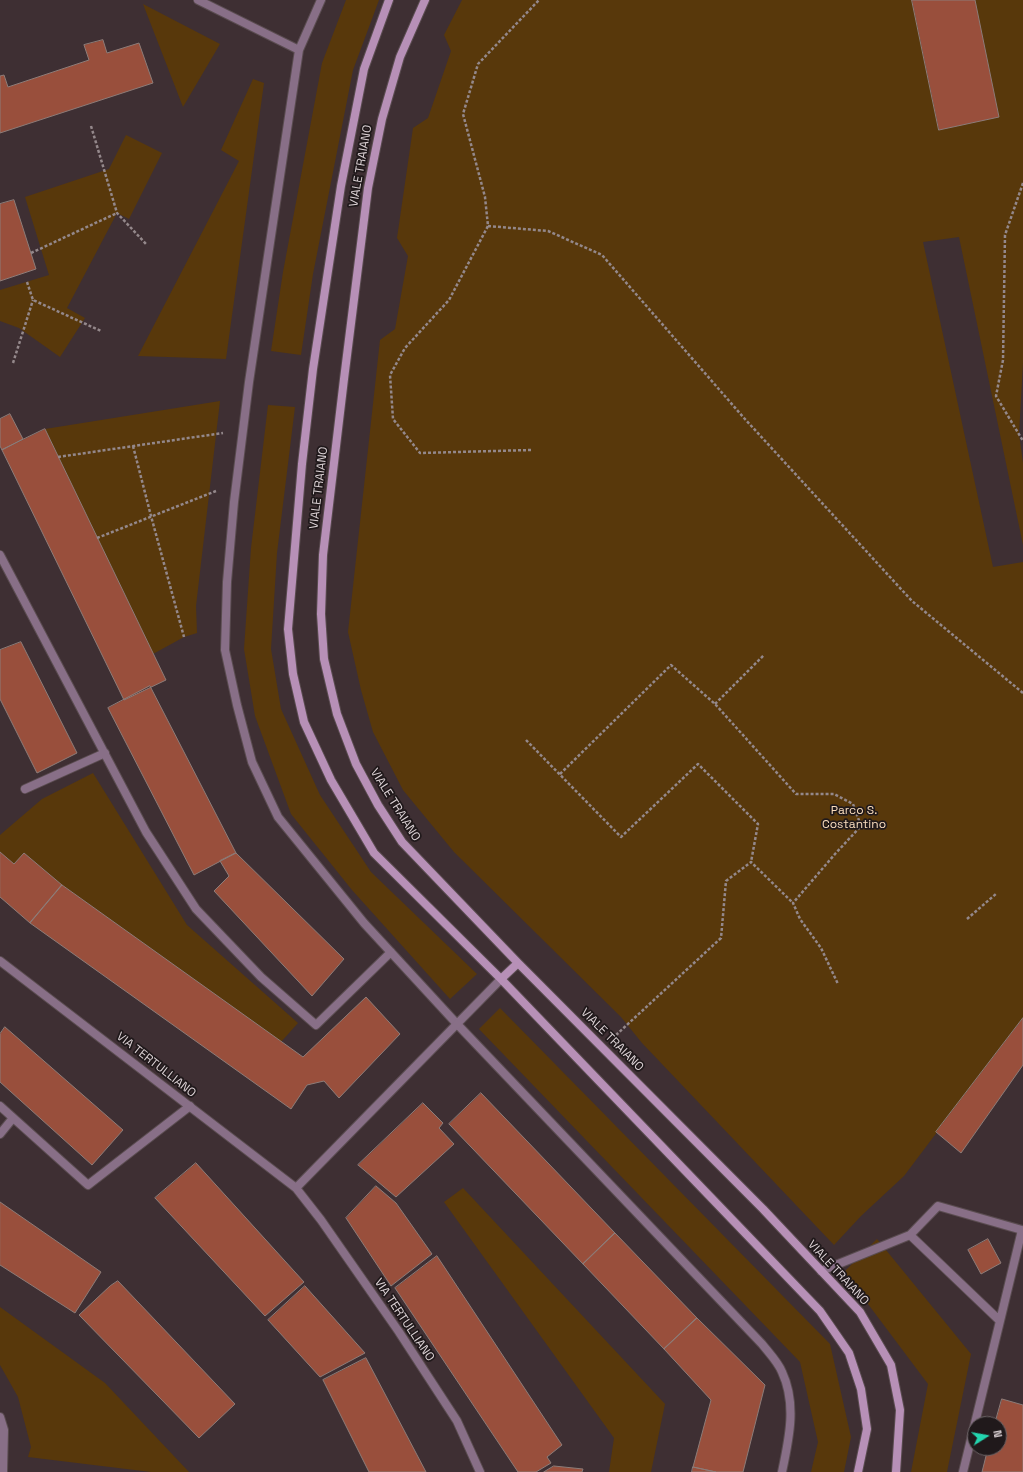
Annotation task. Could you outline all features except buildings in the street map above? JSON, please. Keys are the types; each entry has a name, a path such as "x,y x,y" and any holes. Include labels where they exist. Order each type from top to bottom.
{"main road":[{"name":"VIALE TRAIANO","path":"389,0 364,69 341,186 313,368 302,464 288,629 293,674 304,722 331,780 374,853 500,979 820,1311 849,1353 861,1389 867,1429 858,1472"},
{"name":"VIALE TRAIANO","path":"425,0 400,57 382,119 368,188 344,379 323,555 321,614 324,659 337,714 356,764 378,805 402,842 518,963 763,1209 860,1312 891,1364 900,1410 896,1472"},
{"path":"500,979 518,963"}],"street":[{"path":"198,0 299,50"},
{"path":"321,0 299,50 243,430 228,582 225,650 237,705 252,762 278,817 364,923 457,1024 762,1344 782,1372 790,1397 791,1422 782,1472"},
{"path":"0,556 146,832 196,909 261,976 316,1025 391,952"},
{"path":"25,789 105,753"},
{"name":"VIA TERTULLIANO","path":"0,961 296,1188 321,1220 399,1332 457,1421 480,1472"},
{"path":"296,1188 500,979"},
{"path":"0,1106 88,1185 190,1106"},
{"path":"0,1134 13,1118"},
{"path":"820,1271 910,1235 938,1206 1022,1230 963,1472"},
{"path":"910,1235 1000,1321"},
{"path":"0,1417 4,1430 3,1472"}],"path":[{"path":"531,450 420,453 392,419 390,375 404,348 449,300 488,226 485,197 463,114 478,64 539,0"},
{"path":"91,126 117,212 147,245"},
{"path":"1023,183 1005,235 1003,360 996,396 1023,441"},
{"path":"31,252 117,212"},
{"path":"488,226 548,231 602,255 744,418 912,601 1023,693"},
{"path":"14,363 33,300 27,282"},
{"path":"33,300 101,331"},
{"path":"58,457 243,430"},
{"path":"133,446 150,516 184,637"},
{"path":"97,538 237,483"},
{"path":"715,704 764,655"},
{"path":"560,774 671,665 715,704 796,794 834,794 853,804 861,826 793,903"},
{"path":"526,740 621,837 698,764 758,824 751,862 726,880 721,938 602,1048"},
{"path":"751,862 793,903 800,919 821,948 838,984"},
{"path":"967,919 997,893"}],"green space":[{"path":"346,0 379,0 353,70 313,274 301,355 271,351 283,272 322,63"},
{"name":"Parco S. Costantino","path":"462,0 912,0 939,130 999,117 975,0 1023,0 1023,363 1019,434 1023,463 1023,545 959,237 923,242 993,567 1023,562 1023,1018 904,1176 861,1216 834,1245 642,1043 621,1017 454,852 403,790 373,732 361,690 348,632 380,340 395,329 408,256 397,238 413,128 428,118 451,51 444,35"},
{"path":"143,4 220,44 183,107"},
{"path":"253,79 264,83 226,359 138,356 239,161 221,150"},
{"path":"126,135 162,153 129,219 117,213 67,308 85,318 60,357 19,328 0,321 0,290 49,275 25,197 109,169"},
{"path":"220,401 196,606 197,633 184,637 153,654 45,429"},
{"path":"268,405 295,407 277,553 271,649 281,709 320,795 371,872 477,974 450,999 352,890 291,814 255,716 244,649 251,548"},
{"path":"93,773 187,925 298,1023 281,1042 62,885 24,853 14,864 0,852 0,835 42,799"},
{"path":"500,1008 830,1344 851,1437 844,1472 811,1472 818,1442 800,1362 479,1029"},
{"path":"463,1188 665,1404 651,1472 609,1472 614,1438 444,1202"},
{"path":"877,1239 971,1354 947,1472 911,1472 928,1384 844,1272"},
{"path":"0,1307 105,1383 189,1472 151,1472 28,1457 31,1447 18,1397 0,1365"}]}
